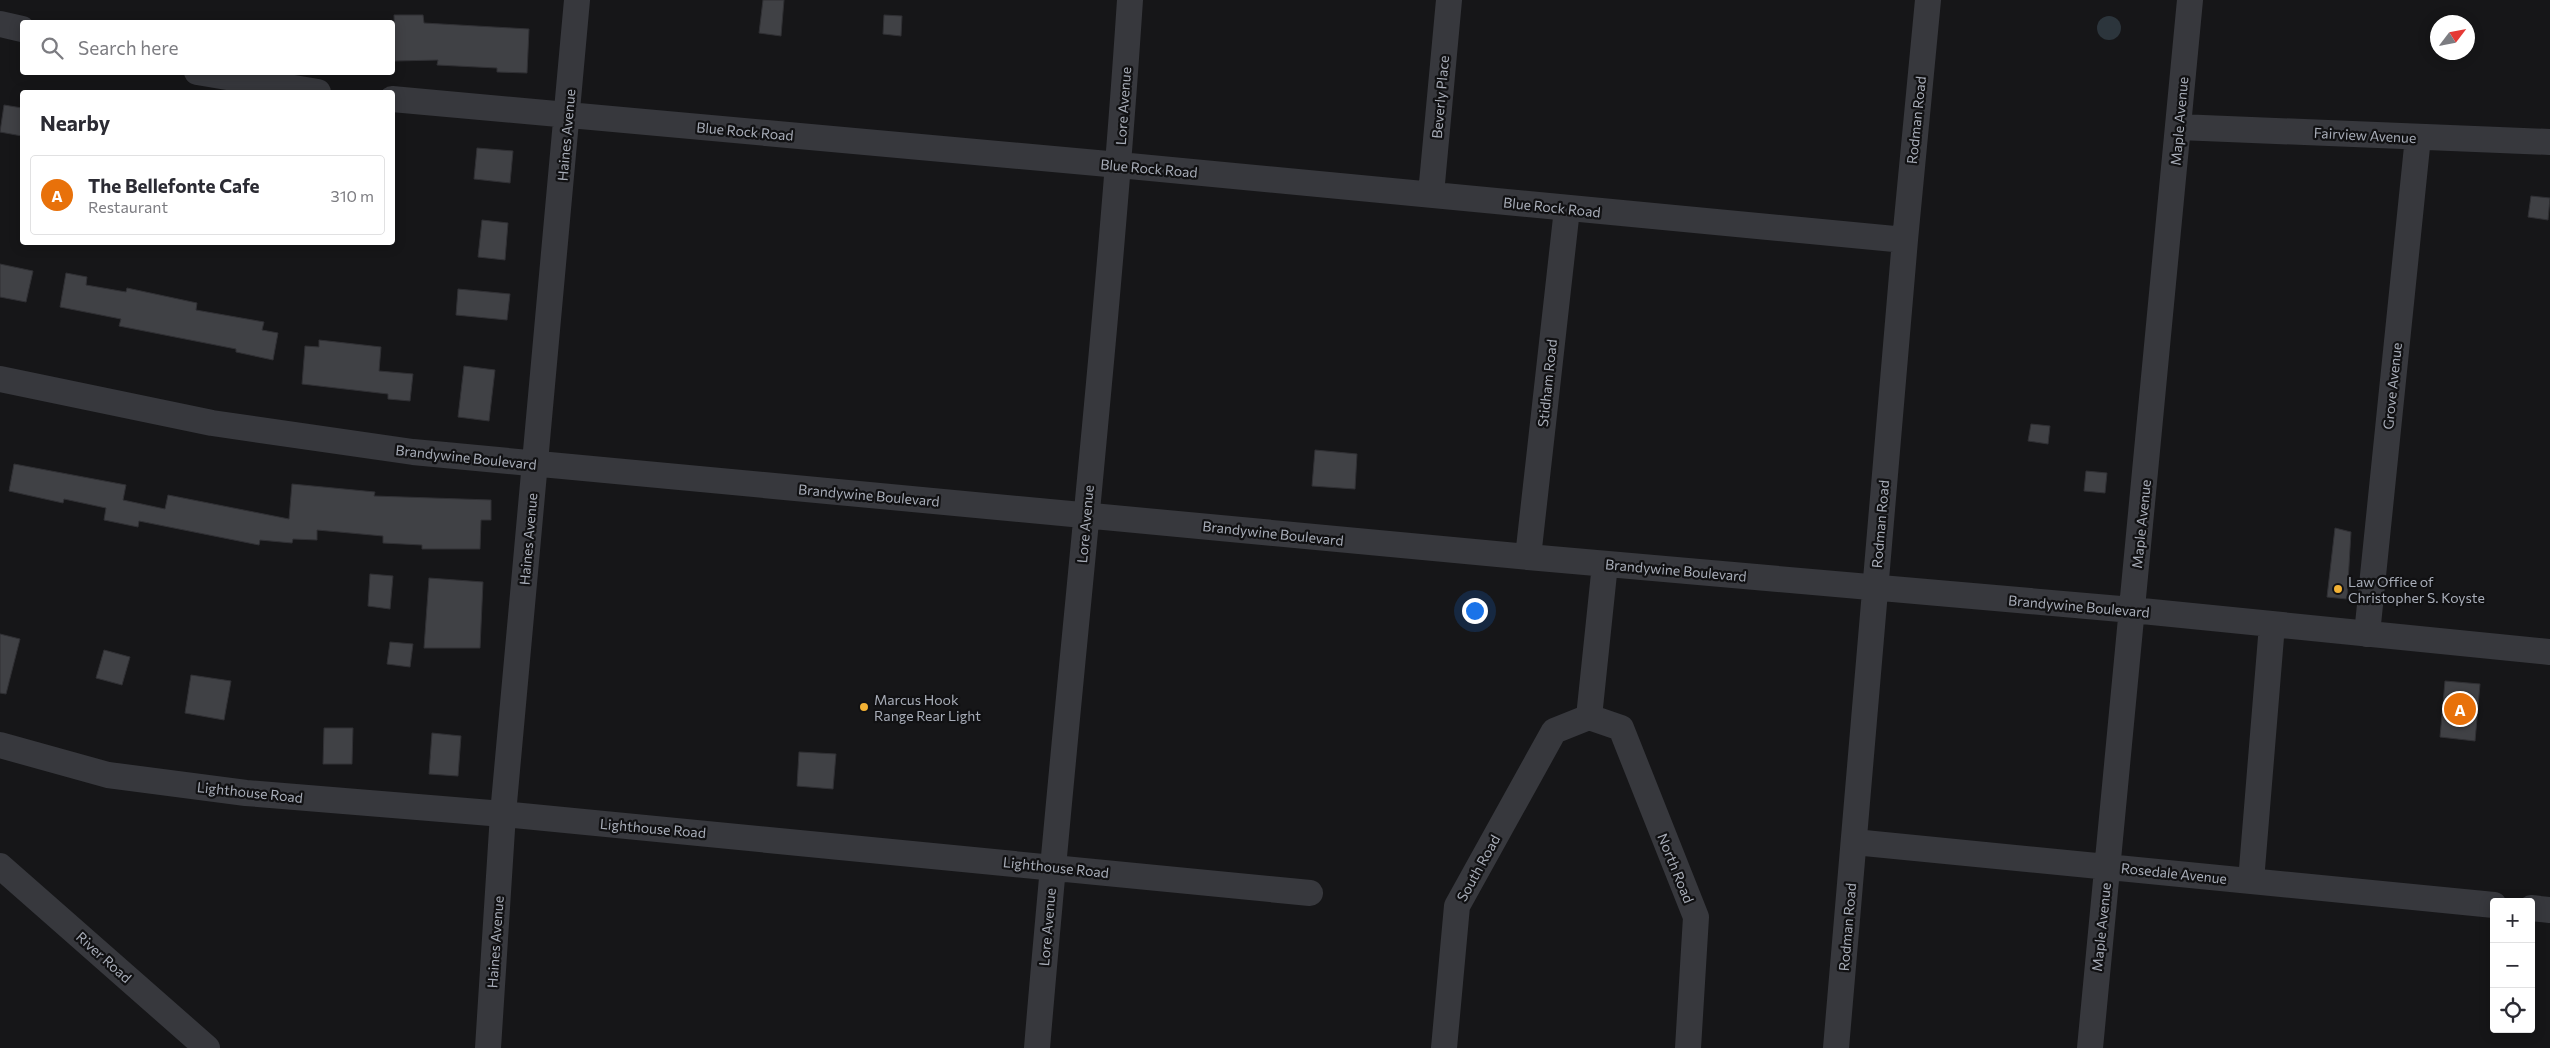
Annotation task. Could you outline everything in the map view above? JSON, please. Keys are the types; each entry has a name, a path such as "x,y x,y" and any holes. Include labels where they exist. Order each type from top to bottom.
{"street":[{"name":"Haines Avenue","path":"488,1048 504,814 569,114 577,0"},
{"name":"Lore Avenue","path":"1037,1048 1052,866 1119,165 1130,0"},
{"name":"Beverly Place","path":"1431,194 1448,0"},
{"name":"Rodman Road","path":"1836,1048 1904,240 1928,0"},
{"name":"Maple Avenue","path":"2090,1048 2190,0"},
{"path":"0,24 20,29"},
{"path":"215,75 306,90"},
{"name":"Blue Rock Road","path":"395,99 1431,194 1567,209 1904,240"},
{"name":"Fairview Avenue","path":"2179,127 2550,142"},
{"name":"Grove Avenue","path":"2367,634 2418,137"},
{"name":"Stidham Road","path":"1528,557 1567,209"},
{"name":"Brandywine Boulevard","path":"0,379 202,421 290,436 535,464 1528,557 2132,610 2550,652"},
{"path":"1590,717 1605,564"},
{"path":"2251,881 2272,625"},
{"name":"South Road","path":"1444,1048 1457,906 1554,731 1590,717"},
{"name":"North Road","path":"1590,717 1621,728 1696,917 1688,1048"},
{"name":"Lighthouse Road","path":"0,745 108,775 246,793 504,814 1052,866 1310,893"},
{"name":"Rosedale Avenue","path":"1854,842 2490,905"},
{"name":"River Road","path":"0,866 207,1048"},
{"path":"2535,908 2550,910"}],"shaded area":[{"path":"2109,16 2114,17 2120,23 2120,33 2114,39 2109,40 2104,39 2098,33 2097,28 2098,23 2104,17"}],"building":[{"path":"763,0 784,0 781,36 759,33"},
{"path":"394,15 423,15 424,23 529,29 527,73 497,72 497,68 437,65 438,60 395,61"},
{"path":"884,15 902,16 901,36 883,34"},
{"path":"4,105 20,108 20,136 0,132"},
{"path":"477,148 513,151 510,183 474,179"},
{"path":"2531,196 2550,198 2548,220 2528,217"},
{"path":"482,220 508,223 505,260 478,257"},
{"path":"0,264 33,271 26,302 0,297"},
{"path":"66,273 87,277 86,285 126,292 127,288 197,303 196,310 264,322 262,330 278,333 273,360 236,352 236,349 119,326 121,319 60,307"},
{"path":"458,289 510,294 507,320 456,315"},
{"path":"319,340 381,347 379,371 413,374 410,401 388,399 388,394 302,384 305,346 319,347"},
{"path":"464,366 495,370 489,421 458,417"},
{"path":"2031,424 2050,426 2048,444 2028,441"},
{"path":"1315,450 1357,454 1355,489 1312,486"},
{"path":"14,464 126,485 123,500 165,509 168,495 289,519 292,484 375,492 374,496 491,500 491,520 481,520 480,549 422,549 422,545 383,543 383,536 317,530 317,540 293,539 292,543 260,540 259,545 139,521 138,527 104,520 106,508 64,499 63,503 9,491"},
{"path":"2086,471 2107,473 2105,493 2084,491"},
{"path":"2335,528 2351,532 2347,599 2327,597"},
{"path":"370,574 393,576 390,609 368,606"},
{"path":"429,578 483,582 480,648 424,648"},
{"path":"0,634 20,639 6,694 0,693"},
{"path":"390,642 413,644 410,667 387,664"},
{"path":"104,650 130,657 122,685 96,678"},
{"path":"191,675 231,681 224,720 185,713"},
{"path":"2445,681 2480,684 2475,741 2440,737"},
{"path":"324,728 353,728 352,764 323,764"},
{"path":"432,733 461,736 458,776 429,774"},
{"path":"799,752 836,754 833,789 797,786"}],"place":[{"name":"Law Office of Christopher S. Koyste","path":"2338,589"},
{"name":"Marcus Hook Range Rear Light","path":"864,707"},
{"name":"The Bellefonte Cafe","path":"2460,709"}]}
